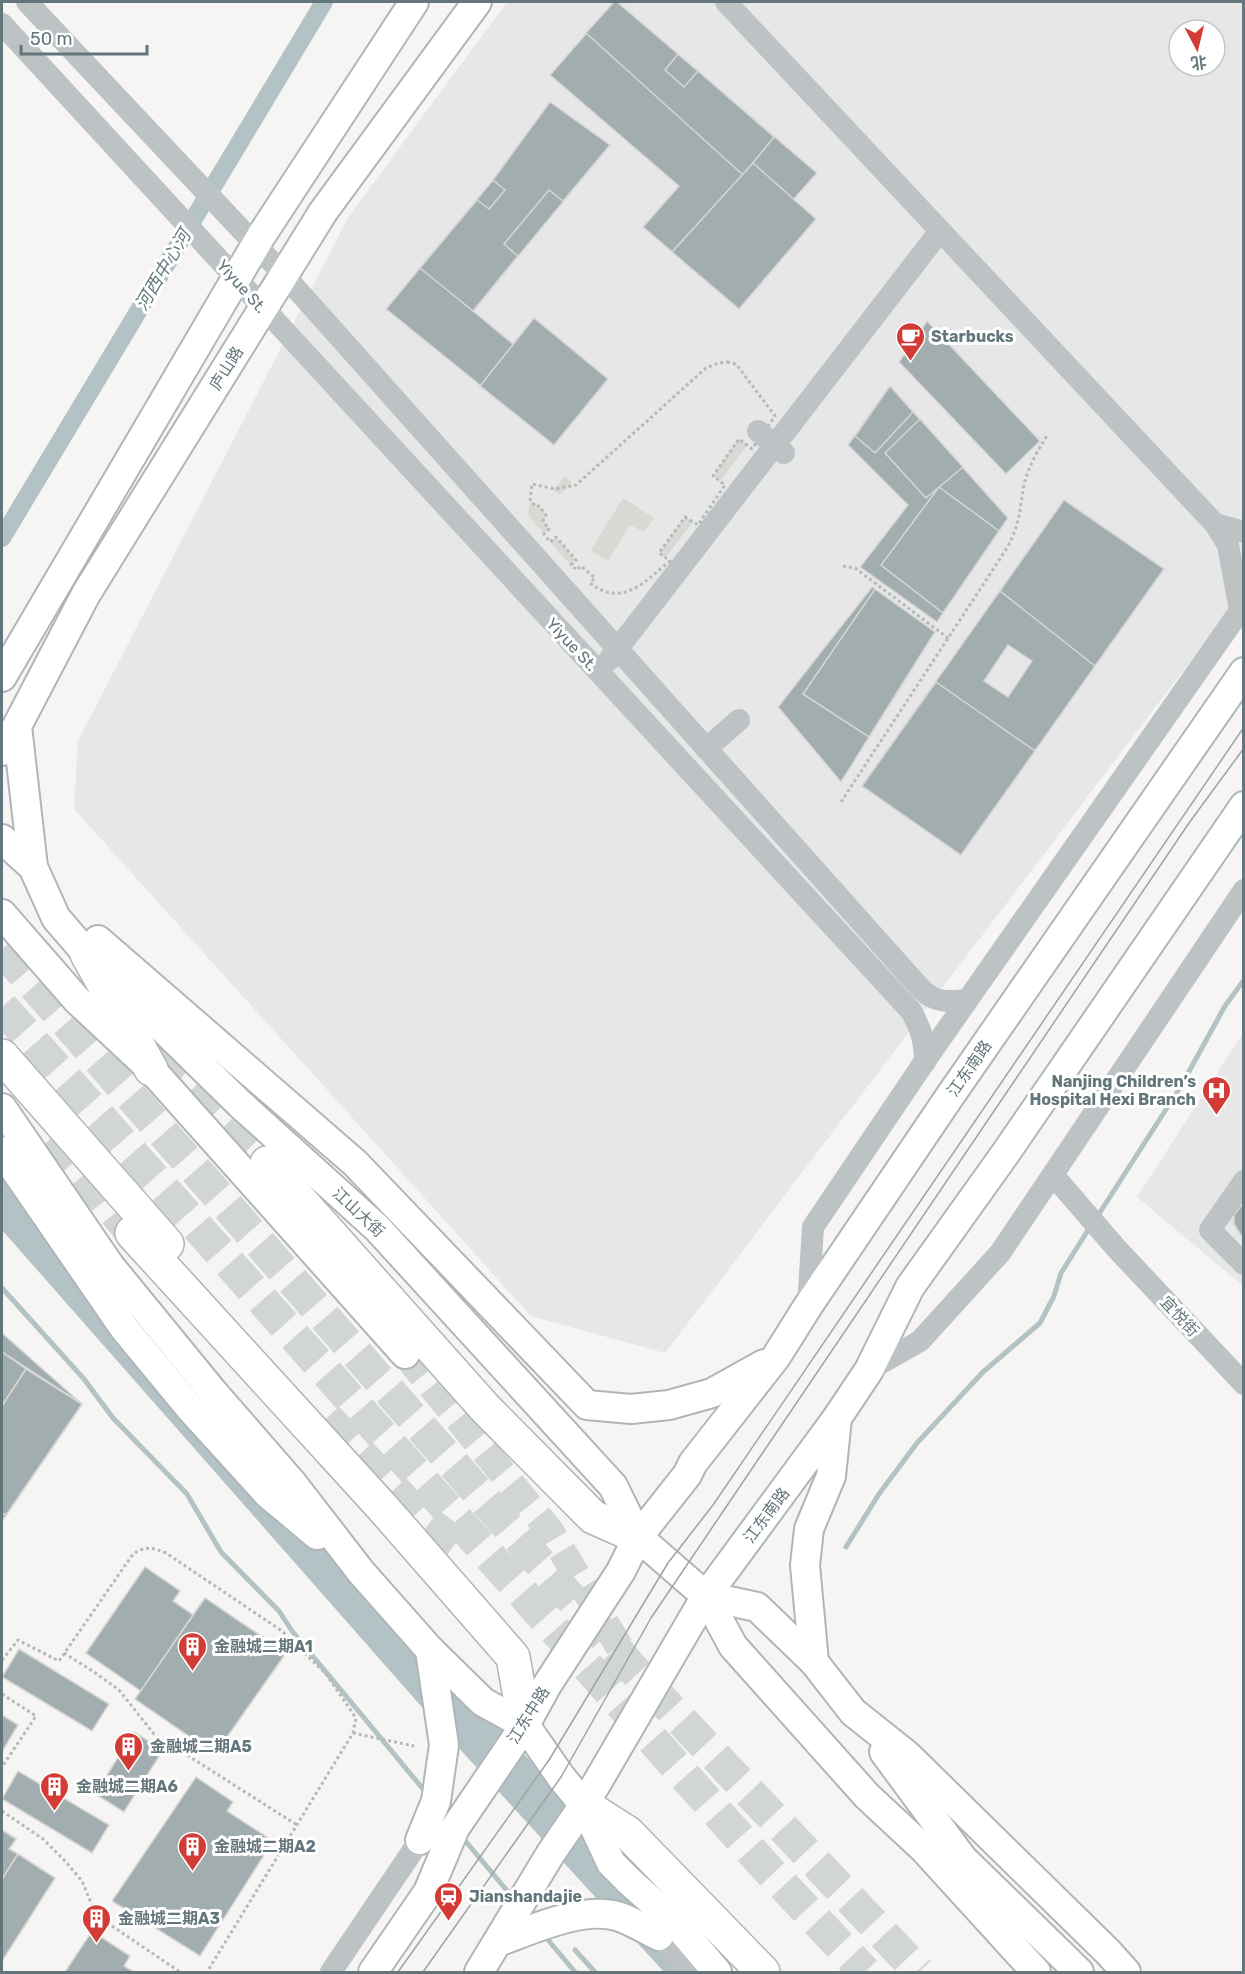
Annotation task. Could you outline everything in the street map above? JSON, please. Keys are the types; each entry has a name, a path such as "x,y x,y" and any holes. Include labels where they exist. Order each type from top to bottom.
{"highway":[{"path":"87,954 151,1069"},
{"path":"2,1056 204,1286 327,1418"},
{"path":"267,1163 485,1408 593,1517 638,1537"},
{"path":"132,1233 383,1508 513,1657 525,1725"},
{"path":"584,1805 628,1833 763,1972"}],"main road":[{"path":"3,673 256,246 414,2"},
{"name":"庐山路","path":"2,751 86,594 323,212 477,2"},
{"name":"江东南路","path":"693,1463 776,1357 950,1096 1244,672"},
{"path":"17,726 33,867"},
{"name":"江东南路","path":"584,1805 706,1596 837,1418 869,1370 910,1287 1005,1154 1244,806"},
{"name":"江山大街","path":"2,839 33,867 56,918 87,954 240,1104 377,1228 613,1486 638,1537 706,1596"},
{"path":"2,914 76,1000 151,1069 405,1354"},
{"path":"56,918 97,939 355,1164 587,1404 631,1409 669,1405 712,1393 776,1357"},
{"path":"2,1108 110,1266 213,1392 293,1484 361,1572 430,1650 483,1702 525,1725 561,1777 584,1805 611,1863 674,1921 717,1972"},
{"path":"2,1150 124,1328 190,1408 268,1494 361,1572"},
{"path":"814,1662 805,1565 809,1529 831,1476 837,1418"},
{"name":"江东中路","path":"373,1972 428,1892 455,1828 525,1725 547,1685 621,1571 638,1537 687,1475 693,1463"},
{"path":"706,1596 757,1607 814,1662 931,1813 963,1859 1079,1972"},
{"path":"706,1596 733,1646 867,1796 924,1849 1036,1972"},
{"path":"420,1840 436,1801 444,1745 430,1650"},
{"path":"853,1712 907,1755 1126,1972"},
{"path":"479,1972 551,1853 584,1805"},
{"path":"498,1942 561,1920 586,1914 616,1916 660,1936"}],"street":[{"name":"Yiyue St.","path":"27,2 284,275 921,989 929,997 939,1002 967,1000"},
{"path":"726,2 1215,524 1228,545 1242,608 967,1000 813,1227 808,1306"},
{"name":"Yiyue St.","path":"2,24 911,1011 922,1030 925,1062"},
{"path":"599,673 770,441 940,231"},
{"path":"1215,524 1244,532"},
{"path":"706,749 739,720"},
{"path":"869,1370 920,1341 1000,1253 1059,1182 1244,890"},
{"path":"1244,1181 1210,1230 1244,1264"},
{"name":"宜悦街","path":"1059,1182 1116,1248 1244,1384"},
{"path":"331,1972 420,1840 455,1828"},
{"path":"630,1882 660,1936 691,1972"}],"path":[{"path":"718,363 736,364 775,416 770,441 752,449 740,439 713,476 725,484 698,525 685,517 659,554 670,561 645,582 627,593 606,593 590,583 595,579 581,566 577,570 571,565 576,560 556,537 550,542 543,534 549,529 543,521 546,515 530,499 532,484 555,489 576,485 706,368 718,363"},
{"path":"841,802 1013,537 1020,520 1024,485 1048,434"},
{"path":"843,566 855,568 948,638"},
{"path":"2,1660 18,1640 58,1661 133,1554 142,1548 152,1547 166,1553 282,1630 326,1674 348,1703 356,1718 353,1732 207,1972"},
{"path":"64,1653 119,1690 154,1734 297,1825"},
{"path":"2,1694 36,1716 2,1767"},
{"path":"353,1732 414,1746"},
{"path":"2,1811 43,1839 66,1862 81,1881 92,1905 112,1926 180,1972"}],"shaded area":[{"path":"507,2 1243,2 1243,592 665,1353 531,1316 74,809 78,741 349,216"},
{"path":"739,439 747,445 720,481 713,476"},
{"path":"565,476 572,482 560,495 553,490"},
{"path":"623,498 654,518 644,532 630,525 608,561 591,550"},
{"path":"530,499 546,515 543,521 549,529 544,534 528,515"},
{"path":"685,517 693,522 665,558 659,553"},
{"path":"556,537 576,560 571,565 550,542"},
{"name":"Nanjing Children’s Hospital Hexi Branch","path":"1243,1033 1243,1286 1137,1197"},
{"path":"2,1154 463,1690 731,1972 664,1972 435,1722 2,1230"}],"building":[{"path":"614,2 617,2 817,173 793,200 816,219 739,309 643,227 679,186 550,75"},
{"path":"614,2 617,2 678,54 665,70 684,87 698,71 774,137 743,175 586,33"},
{"path":"550,102 610,145 473,311 513,344 534,318 608,379 554,445 386,309 493,180"},
{"path":"550,102 610,145 563,201 549,190 504,244 518,256 473,311 420,268 477,200 489,209 505,190 493,180"},
{"path":"753,163 816,219 739,309 672,252"},
{"path":"534,318 608,379 554,445 480,386"},
{"path":"927,321 1040,441 1006,474 899,362"},
{"path":"890,386 1008,518 937,622 860,567 908,505 848,445"},
{"path":"890,386 913,412 875,453 855,436"},
{"path":"920,419 963,467 926,498 885,453"},
{"path":"939,487 999,531 943,613 881,565"},
{"path":"1064,500 1164,569 961,855 862,786","holes":["1008,645 1032,661 1008,697 984,681"]},
{"path":"1064,500 1164,569 1095,666 1000,591"},
{"path":"872,587 935,632 841,782 778,707"},
{"path":"875,589 935,632 869,737 803,694"},
{"path":"936,682 1035,751 961,855 862,786"},
{"path":"1244,1202 1244,1240 1234,1224 1234,1215"},
{"path":"1244,1202 1244,1240 1234,1224 1234,1215"},
{"path":"2,1333 82,1404 2,1521"},
{"path":"2,1352 82,1404 6,1515 2,1513"},
{"path":"2,1352 26,1369 2,1406"},
{"path":"26,1369 82,1404 6,1515 2,1513 2,1406"},
{"name":"金融城二期A1","path":"145,1567 180,1591 173,1601 193,1615 205,1598 286,1653 215,1754 135,1699 141,1691 86,1653"},
{"path":"145,1567 180,1591 173,1601 193,1615 141,1691 86,1653"},
{"name":"金融城二期A1","path":"205,1598 286,1653 215,1754 135,1699"},
{"path":"19,1649 109,1704 92,1731 2,1677"},
{"path":"2,1715 18,1725 2,1752"},
{"name":"金融城二期A5","path":"134,1732 163,1750 124,1812 95,1794"},
{"name":"金融城二期A6","path":"18,1771 109,1825 92,1853 2,1799"},
{"name":"金融城二期A2","path":"196,1777 233,1802 227,1811 273,1841 200,1956 112,1901"},
{"path":"2,1830 16,1839 9,1849 55,1878 2,1961"},
{"path":"2,1830 16,1839 9,1849 18,1854 2,1879"},
{"path":"18,1854 55,1878 2,1961 2,1879"},
{"name":"金融城二期A3","path":"92,1931 130,1956 124,1966 134,1972 65,1972"}],"waterway":[{"name":"河西中心河","path":"2,538 324,2"},
{"path":"1097,1217 1181,1086 1225,1006 1244,980"},
{"path":"846,1547 879,1494 917,1443 983,1372 1040,1323 1054,1296 1061,1273 1090,1227"},
{"path":"2,1288 84,1379 113,1418 187,1494 221,1552 279,1611 292,1631 428,1795"},
{"path":"462,1837 514,1899"},
{"path":"543,1934 575,1972"},
{"path":"575,1950 595,1972"}],"tunnel":[{"path":"2,949 632,1668 919,1972"},
{"path":"2,1007 762,1863 865,1972"},
{"path":"153,1060 162,1065 267,1163"},
{"path":"53,1137 132,1233"},
{"path":"405,1354 550,1531 632,1668"},
{"path":"327,1418 420,1517 464,1549"}],"tram line":[{"path":"398,1972 549,1760 668,1563 713,1505 1244,727"},
{"path":"423,1972 561,1777 651,1618 1189,823 1244,748"}],"place":[{"name":"Starbucks","path":"910,362"},
{"name":"Nanjing Children’s Hospital Hexi Branch","path":"1217,1116"},
{"name":"金融城二期A1","path":"193,1672"},
{"name":"金融城二期A5","path":"129,1772"},
{"name":"金融城二期A6","path":"55,1812"},
{"name":"金融城二期A2","path":"193,1872"},
{"name":"Jianshandajie","path":"448,1922"},
{"name":"金融城二期A3","path":"97,1944"}]}
